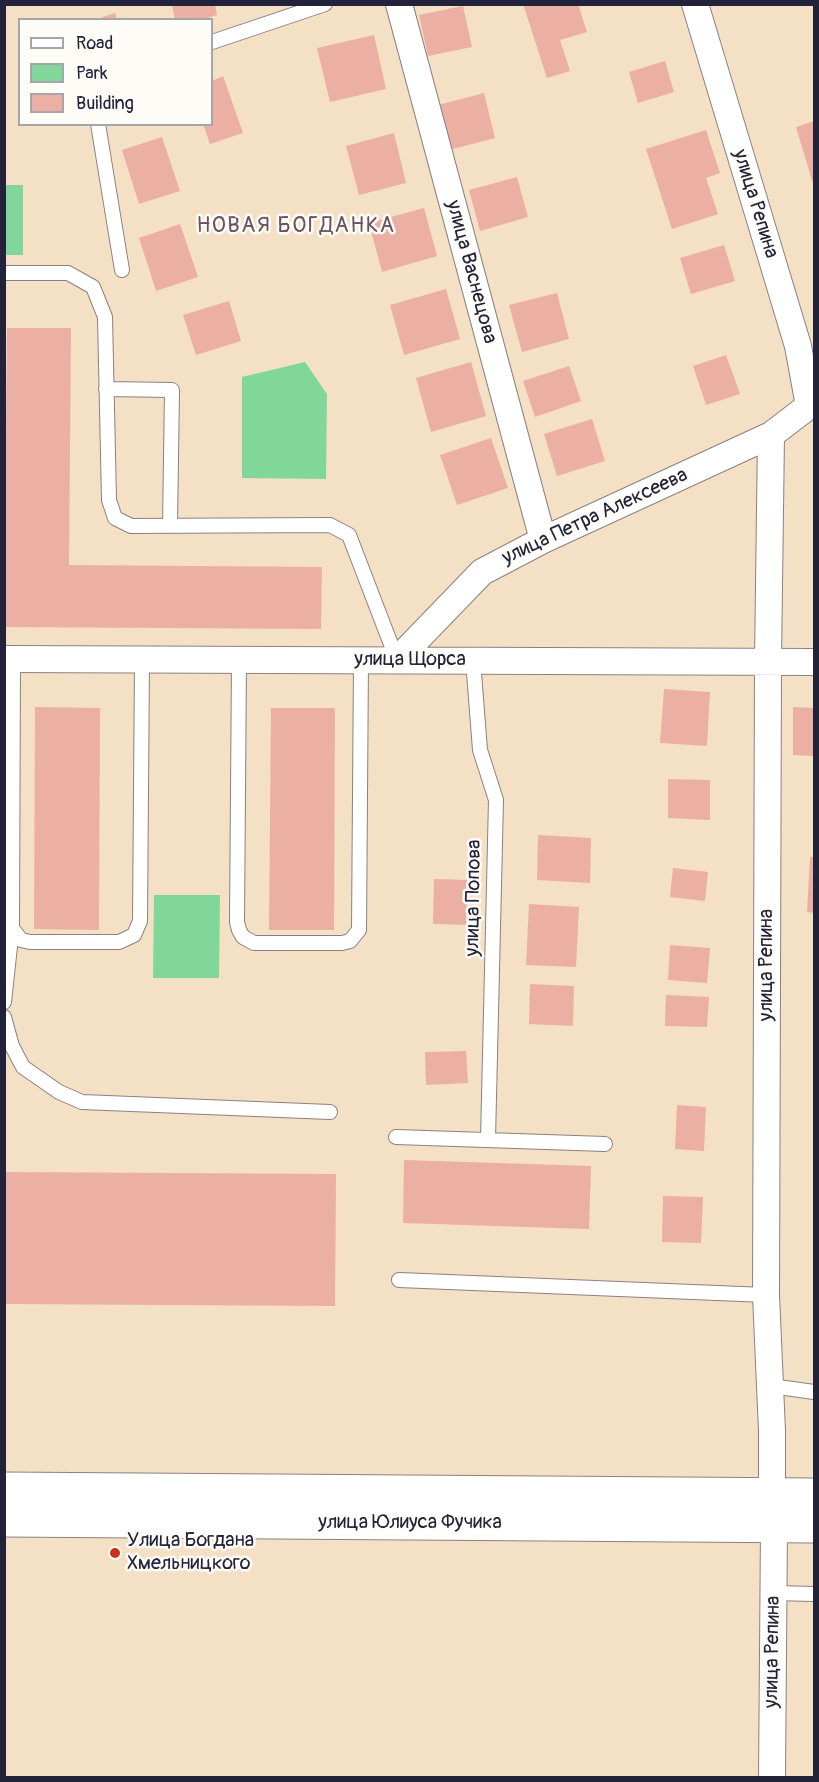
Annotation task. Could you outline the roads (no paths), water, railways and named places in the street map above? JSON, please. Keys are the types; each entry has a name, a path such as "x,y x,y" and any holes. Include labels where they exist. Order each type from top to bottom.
{"main road":[{"name":"улица Юлиуса Фучика","path":"4,1489 773,1510 814,1526"},
{"name":"улица Юлиуса Фучика","path":"4,1520 773,1510 814,1495"}],"street":[{"name":"улица Васнецова","path":"399,4 543,540"},
{"name":"улица Репина","path":"695,4 798,346 812,404"},
{"name":"улица Петра Алексеева","path":"397,660 482,572 543,540 771,435 812,404"},
{"name":"улица Репина","path":"771,435 766,1295 771,1386 773,1510 772,1778"},
{"name":"улица Щорса","path":"9,659 814,662"}],"lane":[{"path":"213,42 325,4"},
{"path":"98,126 122,270"},
{"path":"4,273 68,273 93,287 105,317 109,500 115,518 130,526 330,525 349,535 397,660"},
{"path":"106,389 172,390 170,526"},
{"path":"4,1002 12,928 9,659"},
{"path":"12,928 21,940 30,942 119,942 134,935 139,928 142,660"},
{"path":"239,660 237,922 243,937 254,943 342,943 350,941 359,930 361,660"},
{"name":"улица Попова","path":"473,660 480,750 496,800 488,1139"},
{"path":"4,1017 12,1046 24,1067 59,1092 82,1102 330,1112"},
{"path":"396,1137 605,1144"},
{"path":"399,1280 766,1295"},
{"path":"771,1386 814,1392"},
{"path":"774,1593 814,1594"}],"place":[{"name":"Улица Богдана Хмельницкого","path":"115,1553"}],"district":[{"name":"НОВАЯ БОГДАНКА","path":"296,226"}]}
